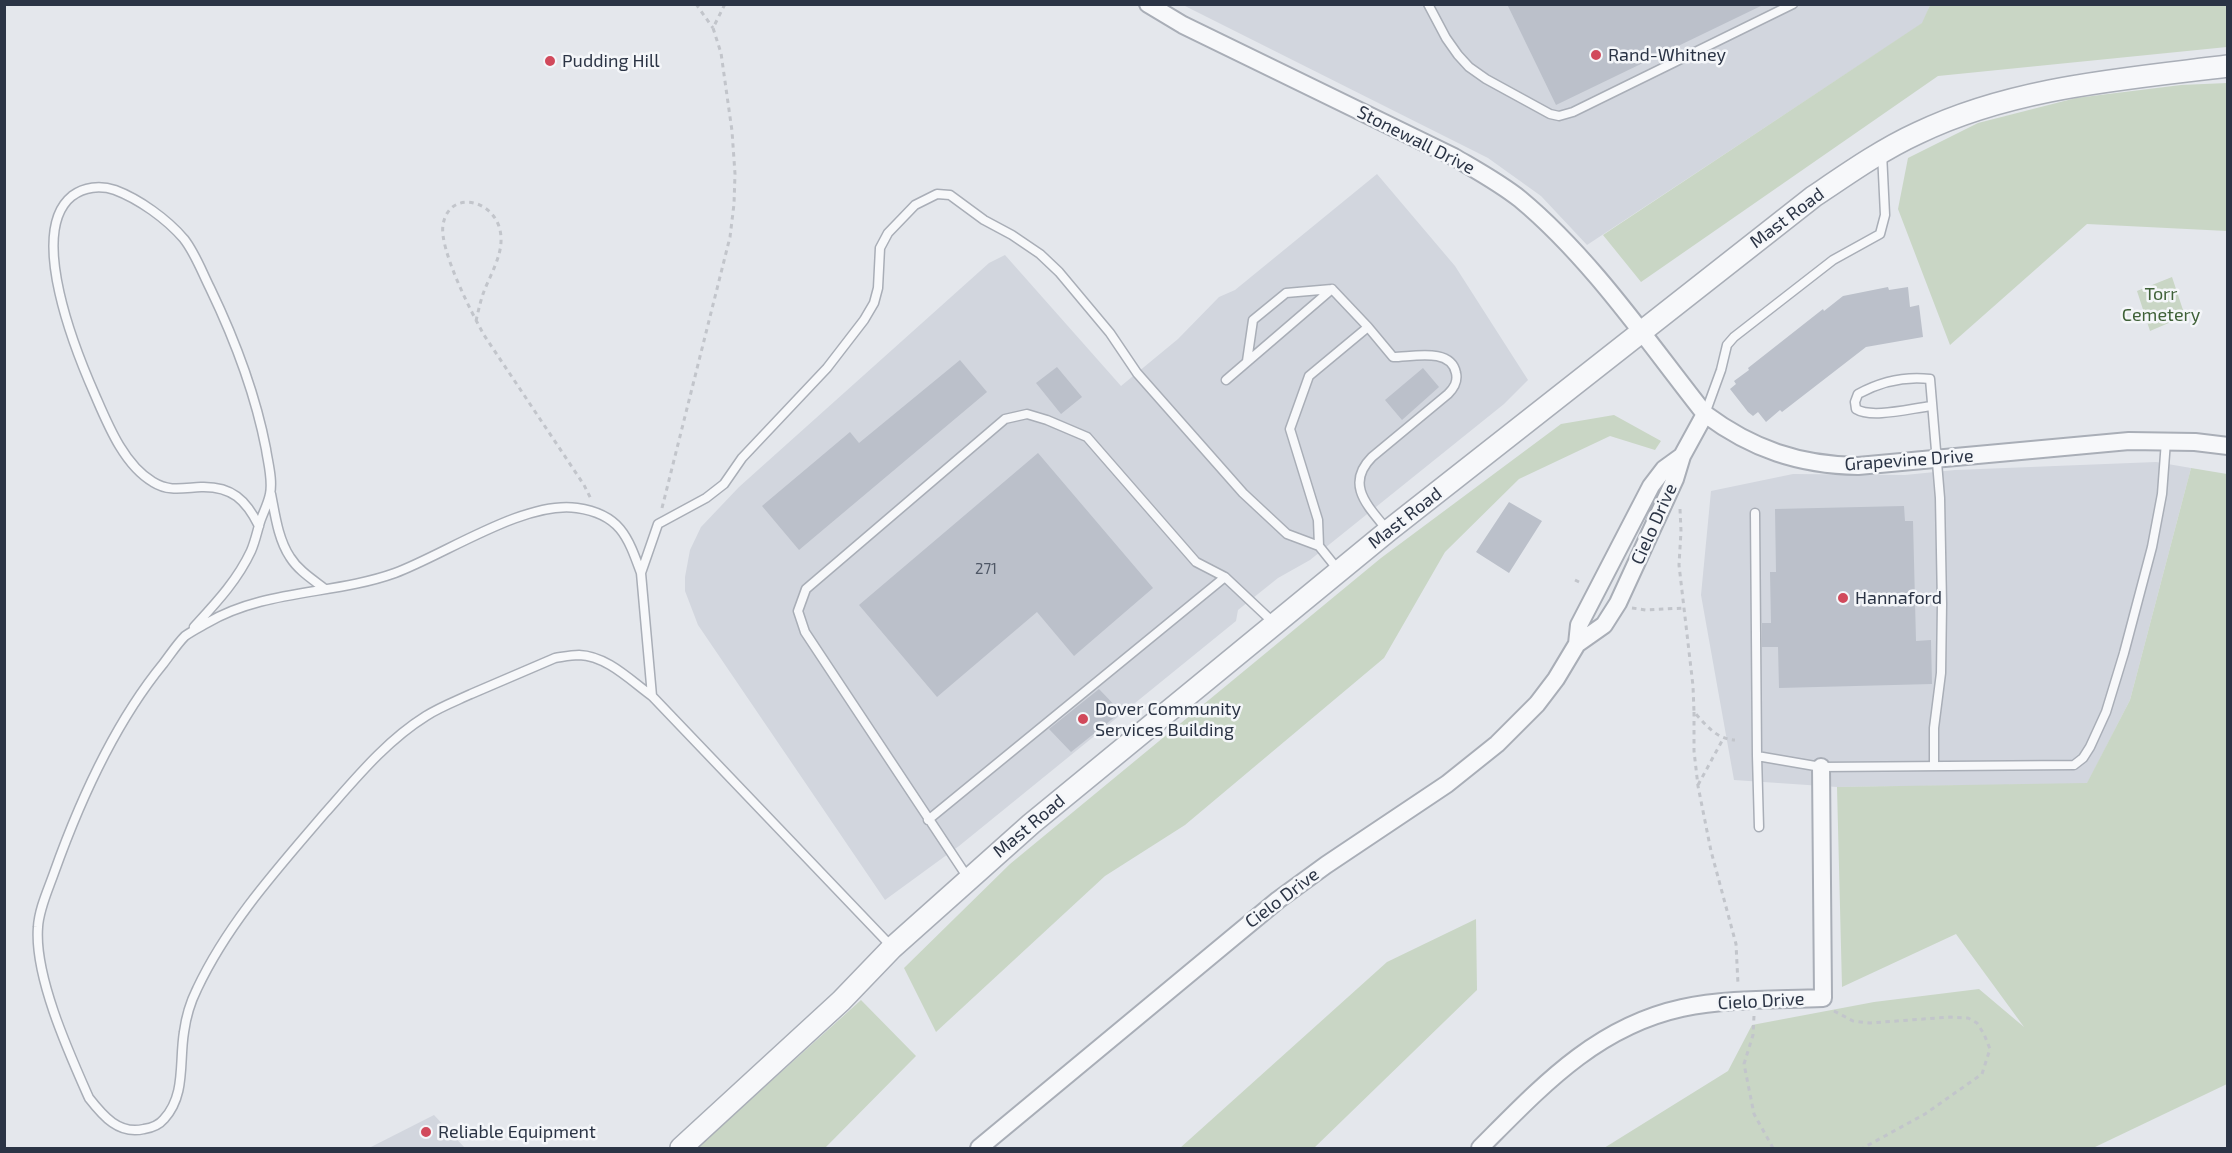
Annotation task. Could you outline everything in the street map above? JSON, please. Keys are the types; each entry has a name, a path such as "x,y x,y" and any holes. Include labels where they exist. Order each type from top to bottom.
{"street":[{"name":"Stonewall Drive","path":"1148,4 1183,25 1395,128 1488,177 1518,198 1551,227 1576,253 1641,333"},
{"name":"Mast Road","path":"681,1149 841,1001 892,948 1040,817 1388,531 1813,197 1882,152 1918,133 1976,109 2057,90 2228,66"},
{"name":"Grapevine Drive","path":"1641,333 1705,414 1723,428 1777,454 1820,464 1858,466 2129,441 2166,441 2228,446"},
{"name":"Cielo Drive","path":"979,1149 1278,900 1447,784 1497,744 1537,704 1556,679 1577,644 1604,625 1618,603 1675,479 1682,456 1705,414"},
{"name":"Cielo Drive","path":"1577,644 1579,625 1651,486 1664,469 1682,456"},
{"name":"Cielo Drive","path":"1480,1149 1566,1066 1605,1037 1633,1024 1663,1013 1710,1004 1823,998 1821,767"}],"lane":[{"path":"1428,4 1446,38 1469,67 1538,109 1559,116 1573,112 1793,4"},
{"path":"1705,414 1721,370 1727,345 1734,337 1833,260 1880,234 1885,215 1882,152"},
{"path":"259,526 244,500 232,493 202,487 167,489 154,483 140,474 114,434 81,361 54,267 54,234 57,215 66,201 80,190 96,187 114,190 146,207 184,240 198,263 229,328 248,375 260,417 269,466 270,493 281,537 290,557 303,572 324,589"},
{"path":"641,573 658,524 706,498 724,484 742,458 826,368 864,320 874,303 878,288 880,248 888,233 915,205 937,194 950,195 984,220 1040,254 1053,266 1110,333 1137,374 1243,494 1287,534 1319,546 1339,571"},
{"path":"1332,289 1393,357 1440,357 1451,363 1457,375 1453,389 1372,457 1362,470 1359,485 1363,498 1388,531"},
{"path":"1247,362 1253,320 1286,293 1332,289"},
{"path":"1226,380 1332,289"},
{"path":"1319,546 1318,520 1290,429 1309,376 1368,327"},
{"path":"1932,406 1863,413 1856,409 1855,402 1858,394 1883,383 1915,377 1930,379 1940,498 1942,654 1934,728 1934,766"},
{"path":"969,878 928,820 805,632 798,611 806,589 1005,419 1027,414 1087,437 1196,562 1225,577 1276,624"},
{"path":"1757,756 1821,767 2074,765 2083,758 2090,747 2106,712 2136,611 2162,494 2166,441"},
{"path":"270,493 251,549 237,576 150,680 119,729 92,780 61,851 44,899 38,926 39,952 45,983 89,1098 111,1123 124,1130 137,1131 150,1128 162,1121 171,1110 178,1096 181,1078 183,1034 187,1013 208,967 229,933 273,873 368,765 403,732 428,714 555,658 578,655 598,658 652,696 892,948"},
{"path":"185,636 210,621 243,607 285,595 374,580 398,572 491,528 530,514 560,508 577,508 598,514 616,524 628,539 641,573 652,696"},
{"path":"1755,513 1759,827"},
{"path":"928,820 1225,577"}],"path":[{"path":"658,524 730,237 734,204 735,174 732,131 721,53 713,28 696,4"},
{"path":"713,28 725,4"},
{"path":"476,321 499,252 501,238 492,214 484,206 472,201 460,203 450,210 443,222 442,236 448,256 476,321 584,485 598,514"},
{"path":"1680,500 1682,531 1679,565 1694,712 1694,751 1698,786 1711,851 1736,944 1738,989"},
{"path":"1624,605 1646,610 1684,608"},
{"path":"1694,712 1723,739 1735,740"},
{"path":"1698,786 1723,739"},
{"path":"1829,1008 1853,1021 1870,1023 1950,1017 1968,1018 1977,1023 1990,1049 1982,1074 1925,1114 1863,1149"},
{"path":"1754,1011 1753,1035 1744,1064 1754,1114 1773,1149"}],"shaded area":[{"path":"1183,5 1930,5 1923,23 1587,245 1541,196 1488,158"},
{"path":"1377,174 1455,266 1528,380 1504,404 1310,560 1278,578 1238,610 1236,621 959,846 885,900 698,625 685,591 685,577 690,550 701,527 739,487 989,263 1005,255 1121,386 1178,339 1219,297 1235,290"},
{"path":"2156,462 2191,468 2130,700 2087,784 1837,787 1734,780 1701,595 1711,491 1793,474 1905,475 1955,470"},
{"name":"Reliable Equipment","path":"434,1115 465,1148 369,1148"}],"green space":[{"path":"1930,5 2227,5 2227,47 1938,76 1641,282 1603,235 1922,23"},
{"path":"2227,83 2227,231 2087,224 1950,345 1898,209 1908,158 1978,123 2076,98 2181,85"},
{"name":"Torr Cemetery","path":"2172,277 2185,316 2150,331 2137,291"},
{"path":"1614,415 1661,441 1655,450 1610,436 1519,479 1445,552 1384,658 1185,825 1105,876 936,1032 904,968 1010,864 1381,558 1561,424"},
{"path":"2191,468 2227,474 2227,1084 2093,1148 1604,1148 1728,1071 1752,1025 1874,1002 1979,989 2024,1027 1956,934 1842,987 1837,787 2087,783 2130,700"},
{"path":"1476,919 1477,990 1314,1148 1180,1148 1387,962"},
{"path":"861,1000 916,1056 825,1148 697,1148"}],"building":[{"name":"Rand-Whitney","path":"1507,4 1765,4 1556,105"},
{"path":"1888,287 1889,290 1908,287 1910,307 1919,305 1923,337 1866,347 1766,422 1758,412 1753,416 1748,412 1730,389 1736,384 1734,381 1749,370 1748,368 1843,296"},
{"path":"960,360 987,392 799,550 762,506 850,432 859,443"},
{"path":"1057,367 1082,397 1061,414 1036,383"},
{"path":"1423,368 1439,387 1402,420 1385,400"},
{"path":"1038,453 1153,588 1074,656 1037,612 937,697 859,605"},
{"path":"1509,502 1542,521 1509,573 1476,552"},
{"name":"Hannaford","path":"1904,506 1905,521 1913,521 1916,641 1931,640 1932,684 1779,688 1778,647 1762,647 1762,623 1771,623 1770,572 1776,572 1775,509"},
{"name":"Dover Community Services Building","path":"1099,689 1121,712 1071,752 1049,729"}],"place":[{"name":"Rand-Whitney","path":"1596,55"},
{"name":"Pudding Hill","path":"550,61"},
{"name":"Hannaford","path":"1843,598"},
{"name":"Dover Community Services Building","path":"1083,719"},
{"name":"Reliable Equipment","path":"426,1132"}]}
